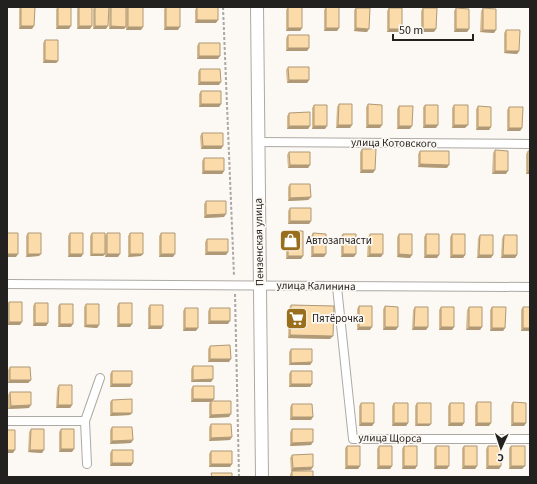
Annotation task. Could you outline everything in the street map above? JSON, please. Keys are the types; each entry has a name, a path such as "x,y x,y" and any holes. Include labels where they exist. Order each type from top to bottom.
{"street":[{"name":"Пензенская улица","path":"257,7 262,477"},
{"name":"улица Котовского","path":"258,142 530,144"},
{"name":"улица Калинина","path":"7,284 530,288"},
{"name":"улица Щорса","path":"337,287 353,438 530,438"},
{"path":"86,464 85,421 100,378"},
{"path":"7,421 85,421"}],"path":[{"path":"223,7 234,285 239,477"}],"building":[{"path":"21,7 35,7 34,26 21,26"},
{"path":"58,7 71,7 71,26 58,26"},
{"path":"79,7 92,7 92,26 79,26"},
{"path":"95,7 109,7 108,26 95,26"},
{"path":"111,7 126,7 126,27 111,26"},
{"path":"128,7 143,7 143,27 128,27"},
{"path":"166,7 180,7 180,27 166,27"},
{"path":"197,7 218,7 218,20 197,20"},
{"path":"288,7 302,7 302,28 288,28"},
{"path":"326,7 339,7 339,28 326,28"},
{"path":"356,8 370,8 369,29 356,28"},
{"path":"389,8 402,8 402,29 389,29"},
{"path":"423,8 437,8 436,29 423,29"},
{"path":"456,8 469,9 469,29 456,29"},
{"path":"483,8 496,9 496,30 483,30"},
{"path":"506,30 520,30 519,51 506,51"},
{"path":"288,35 309,35 309,48 288,48"},
{"path":"45,40 58,40 58,61 45,60"},
{"path":"199,43 220,43 220,56 199,56"},
{"path":"288,67 309,67 309,80 289,80"},
{"path":"200,69 220,69 221,82 200,82"},
{"path":"201,91 221,91 221,104 201,104"},
{"path":"339,104 352,104 352,125 338,125"},
{"path":"368,104 382,105 382,125 368,125"},
{"path":"314,105 327,105 327,126 314,126"},
{"path":"425,105 438,105 438,125 425,125"},
{"path":"454,105 468,105 468,125 454,125"},
{"path":"399,106 413,106 412,126 399,126"},
{"path":"478,106 491,107 491,127 478,127"},
{"path":"509,107 523,107 522,128 509,128"},
{"path":"310,112 310,126 289,126 289,113"},
{"path":"202,133 223,133 223,146 203,146"},
{"path":"362,149 376,149 375,170 362,170"},
{"path":"495,150 508,151 508,171 495,171"},
{"path":"420,151 449,151 449,165 420,164"},
{"path":"528,151 530,151 530,171 528,171"},
{"path":"289,152 310,152 310,165 290,165"},
{"path":"204,158 224,158 224,171 204,171"},
{"path":"290,184 310,184 311,197 290,198"},
{"path":"206,201 226,201 226,214 206,215"},
{"path":"290,208 311,208 311,221 290,221"},
{"path":"288,231 303,231 303,256 288,256"},
{"path":"7,233 18,233 18,254 7,254"},
{"path":"28,233 41,233 41,254 28,254"},
{"path":"70,233 83,233 83,254 70,254"},
{"path":"92,233 105,233 105,254 92,254"},
{"path":"107,233 120,233 120,254 107,254"},
{"path":"130,233 143,233 143,254 130,254"},
{"path":"161,233 175,233 175,254 161,254"},
{"path":"313,233 326,234 326,254 313,254"},
{"path":"343,234 356,234 356,254 343,254"},
{"path":"370,234 383,234 383,254 370,254"},
{"path":"399,234 412,234 412,255 399,254"},
{"path":"426,234 439,234 439,255 426,255"},
{"path":"452,234 465,234 465,255 452,255"},
{"path":"480,235 493,235 493,255 479,255"},
{"path":"504,235 517,235 517,255 503,255"},
{"path":"207,239 228,239 228,252 207,252"},
{"path":"9,302 22,302 22,322 9,322"},
{"path":"35,303 48,303 48,323 35,323"},
{"path":"119,303 132,303 132,324 119,324"},
{"path":"60,304 73,304 73,324 60,324"},
{"path":"86,304 99,304 99,325 86,325"},
{"path":"150,305 163,305 163,326 150,326"},
{"path":"291,305 334,306 333,336 290,335"},
{"path":"359,306 372,306 372,327 359,327"},
{"path":"385,306 398,307 398,327 385,327"},
{"path":"415,307 428,307 428,327 414,327"},
{"path":"441,307 454,307 454,327 441,327"},
{"path":"469,307 482,307 482,327 469,327"},
{"path":"492,307 506,307 505,328 492,328"},
{"path":"523,307 530,307 530,328 523,328"},
{"path":"185,308 198,308 198,328 185,328"},
{"path":"210,308 230,308 230,321 210,321"},
{"path":"230,345 231,359 210,359 210,346"},
{"path":"291,349 312,349 312,362 291,363"},
{"path":"193,366 213,366 213,379 193,380"},
{"path":"10,367 30,367 31,380 10,380"},
{"path":"112,371 132,371 132,384 112,384"},
{"path":"291,371 312,371 312,384 291,384"},
{"path":"59,385 72,385 72,405 58,405"},
{"path":"193,386 214,386 214,399 193,399"},
{"path":"10,392 31,392 31,405 11,406"},
{"path":"132,399 132,413 112,413 112,400"},
{"path":"211,401 231,401 231,414 211,415"},
{"path":"477,402 491,402 491,423 477,423"},
{"path":"513,402 526,403 526,423 513,423"},
{"path":"361,403 374,403 374,423 361,423"},
{"path":"394,403 408,403 408,423 394,423"},
{"path":"417,403 431,403 431,424 417,424"},
{"path":"450,403 464,403 464,423 450,423"},
{"path":"292,404 312,404 313,417 292,417"},
{"path":"211,424 231,424 232,437 211,438"},
{"path":"112,427 132,427 133,440 112,441"},
{"path":"31,429 44,429 44,450 30,450"},
{"path":"61,429 74,429 74,449 61,449"},
{"path":"292,429 313,429 313,442 292,443"},
{"path":"7,430 15,430 15,450 7,450"},
{"path":"347,446 360,446 360,466 347,466"},
{"path":"379,446 392,446 392,466 379,466"},
{"path":"404,446 417,446 417,466 404,466"},
{"path":"436,446 449,446 449,466 436,466"},
{"path":"464,446 477,446 477,466 464,466"},
{"path":"488,446 501,446 501,466 488,466"},
{"path":"511,446 525,446 525,466 511,466"},
{"path":"112,450 133,450 133,463 112,463"},
{"path":"211,451 232,451 232,464 211,464"},
{"path":"313,454 313,467 293,468 292,455"},
{"path":"292,471 313,471 313,477 292,477"},
{"path":"211,473 232,473 232,477 212,477"}],"place":[{"name":"Автозапчасти","path":"291,240"},
{"name":"Пятёрочка","path":"296,318"}]}
